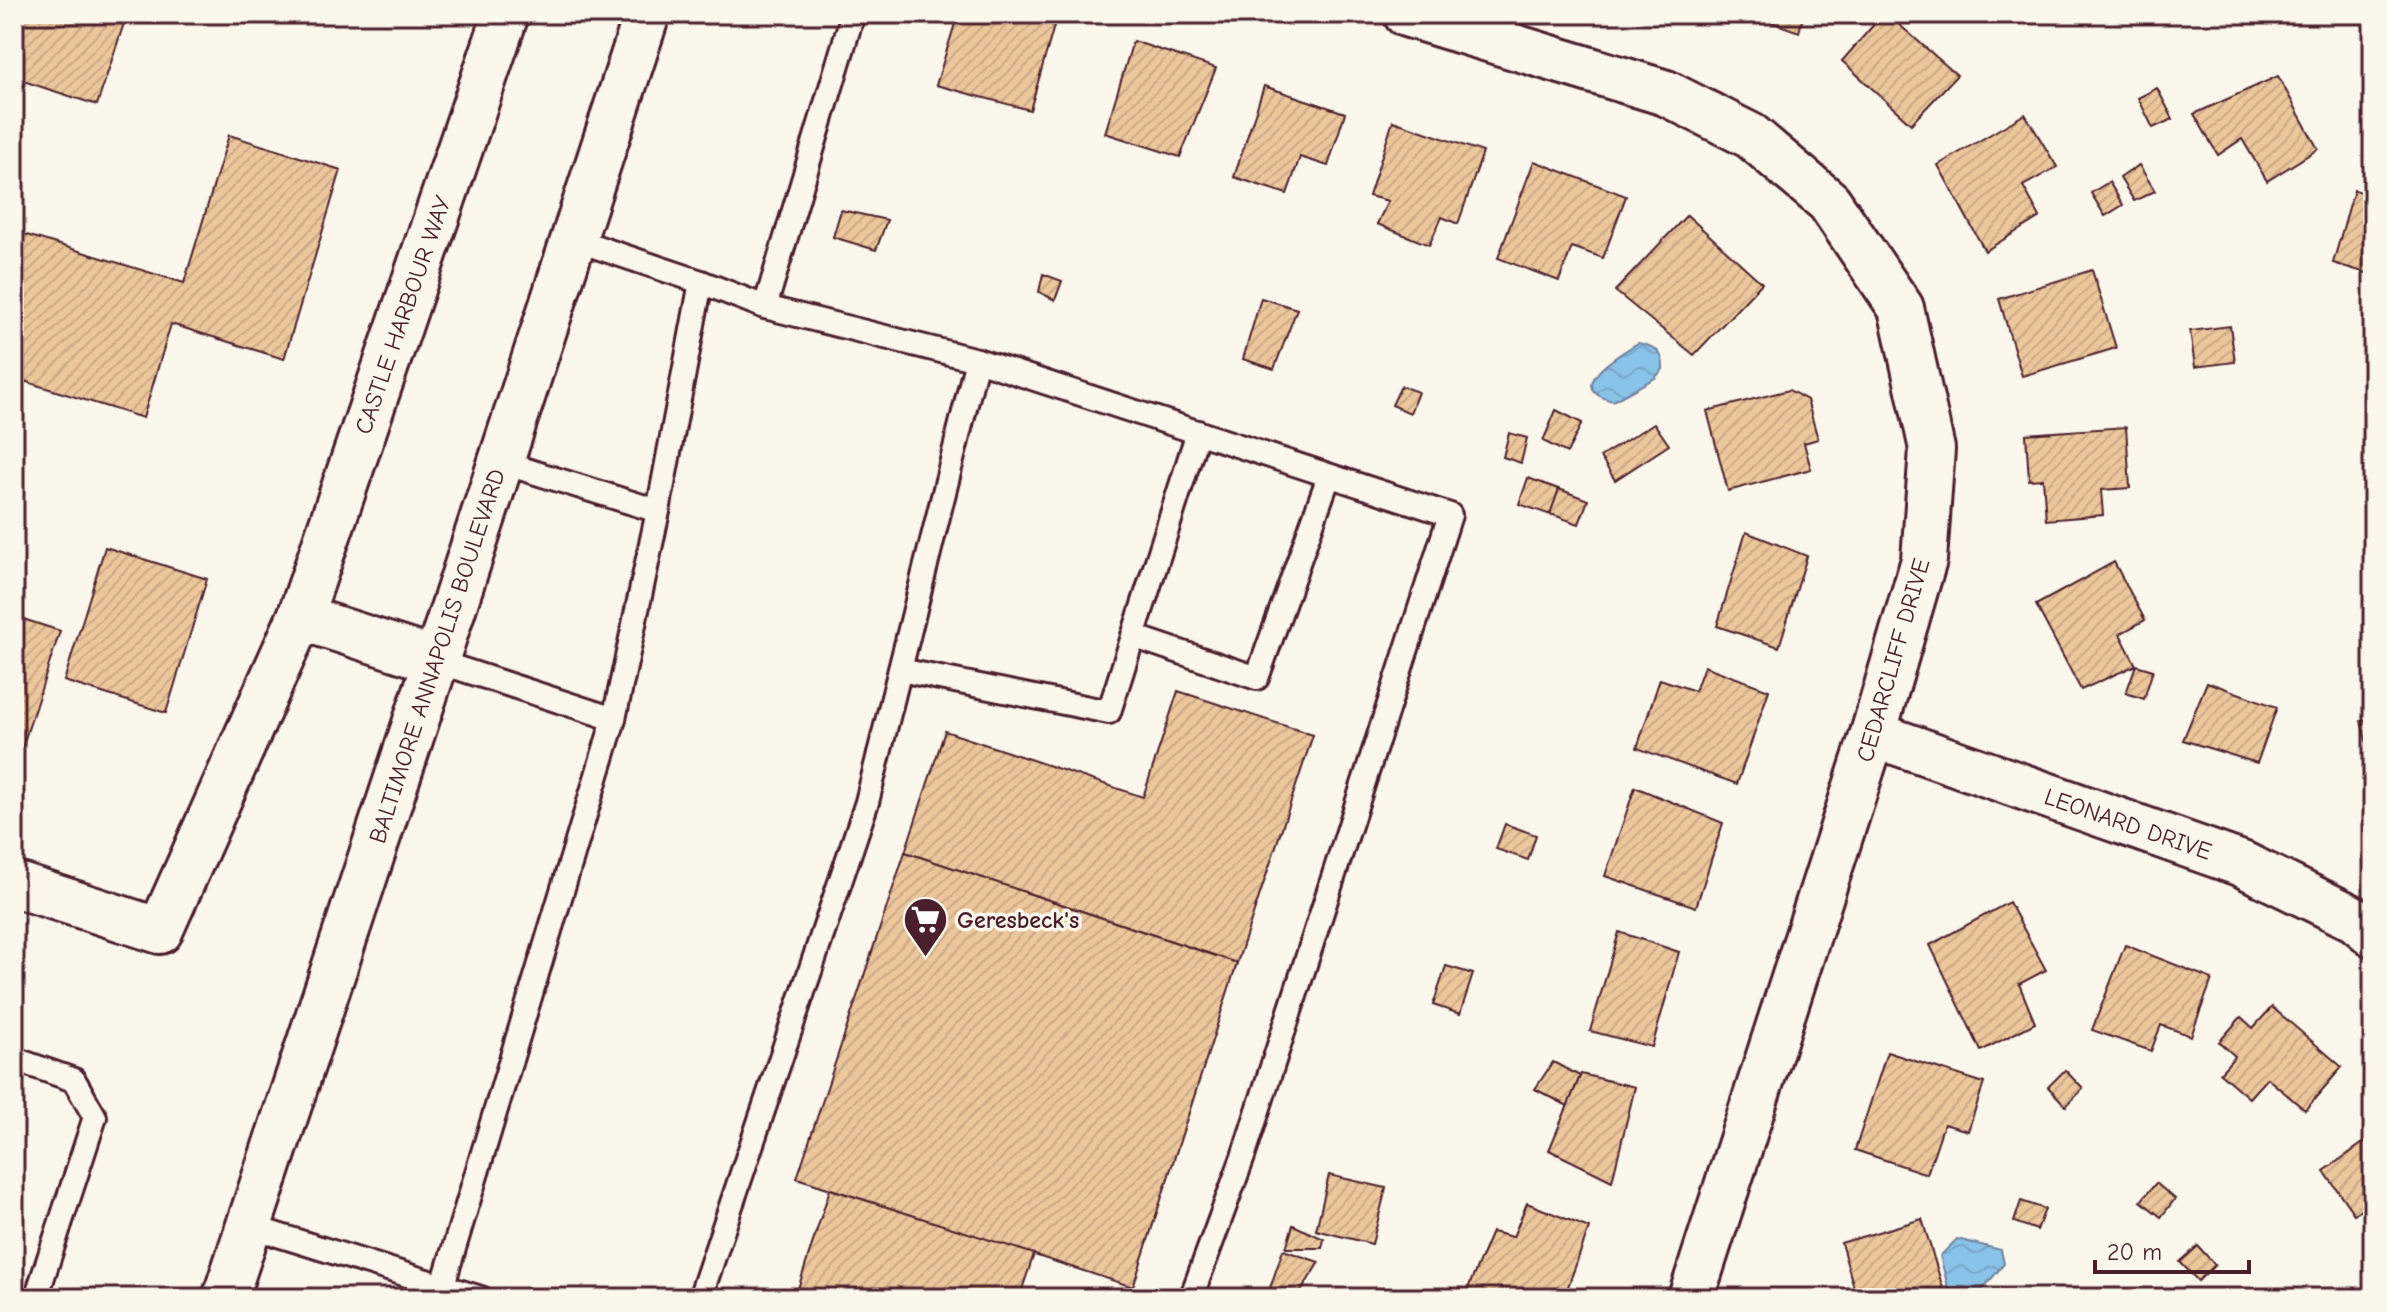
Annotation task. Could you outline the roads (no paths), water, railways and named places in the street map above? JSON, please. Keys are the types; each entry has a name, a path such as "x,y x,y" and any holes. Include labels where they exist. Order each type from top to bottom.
{"street":[{"name":"CASTLE HARBOUR WAY","path":"14,884 160,931 300,617 506,14"},
{"name":"BALTIMORE ANNAPOLIS BOULEVARD","path":"225,1298 647,14"},
{"name":"CEDARCLIFF DRIVE","path":"1406,14 1666,93 1751,136 1829,202 1901,308 1932,449 1924,560 1873,734 1691,1298"},
{"path":"300,617 436,661"},
{"name":"LEONARD DRIVE","path":"1873,734 2242,864 2355,919 2373,934"}],"lane":[{"path":"765,307 853,14"},
{"path":"573,239 765,307 977,360 1450,515 1243,1157 1191,1298"},
{"path":"440,1292 614,719 658,511 701,282"},
{"path":"700,1298 867,802 977,360"},
{"path":"900,670 1109,712 1198,432"},
{"path":"501,462 658,511"},
{"path":"1133,636 1257,678 1329,476"},
{"path":"436,661 614,719"},
{"path":"14,1059 74,1080 95,1117 36,1298"},
{"path":"249,1226 440,1292 481,1298"}],"water":[{"path":"1638,343 1657,350 1663,369 1655,378 1613,401 1598,395 1592,388 1599,371"},
{"path":"1957,1239 2001,1250 2004,1264 1975,1298 1951,1298 1940,1256"}],"place":[{"name":"Geresbeck's","path":"926,959"}]}
